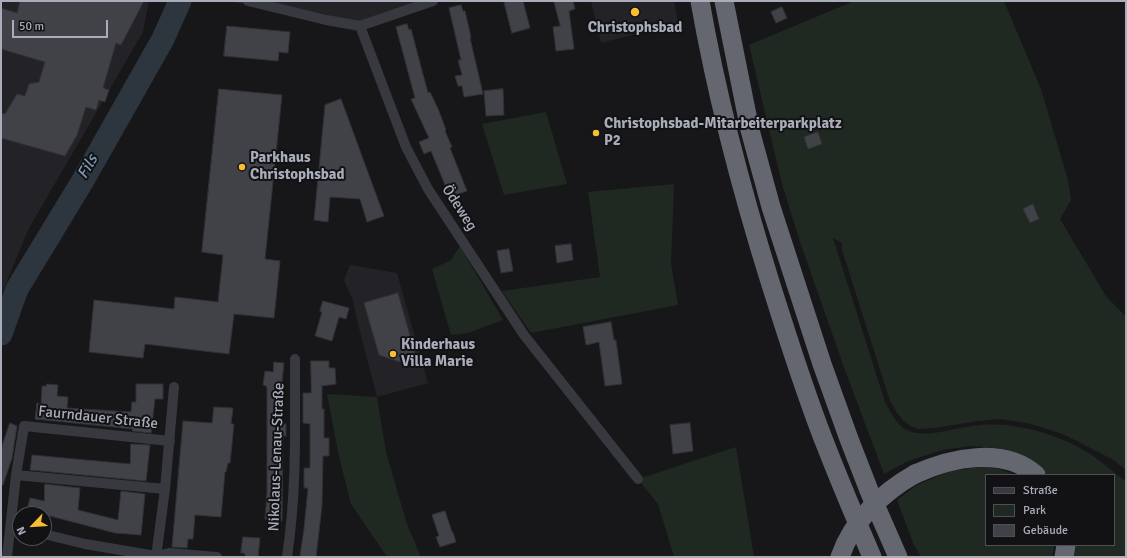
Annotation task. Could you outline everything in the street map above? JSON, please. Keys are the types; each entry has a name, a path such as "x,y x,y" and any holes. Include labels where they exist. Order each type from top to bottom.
{"highway":[{"path":"700,1 728,139 759,248 827,450 872,557"},
{"path":"724,1 750,130 771,207 827,379 849,439 895,550 907,557"},
{"path":"840,557 850,535 862,518 887,493 901,482 916,474 945,463 966,459 985,458 1009,461 1035,474"},
{"path":"1064,557 1066,546"}],"street":[{"path":"248,1 326,20 360,26 433,1"},
{"name":"Ödeweg","path":"360,26 406,146 428,189 524,335 638,478"},
{"name":"Nikolaus-Lenau-Straße","path":"287,557 290,539 294,478 295,359"},
{"name":"Faurndauer Straße","path":"156,556 165,489 174,387"},
{"name":"Faurndauer Straße","path":"7,557 16,475 24,426 170,441"},
{"path":"16,475 165,489"},
{"path":"52,536 85,544 156,556 169,553 217,557"}],"shaded area":[{"path":"1,1 149,1 143,32 28,230 1,296"},
{"path":"227,1 424,1 358,23 337,22"},
{"name":"Christophsbad","path":"591,1 674,1 678,23 601,43"},
{"name":"Kinderhaus Villa Marie","path":"350,265 397,273 428,383 377,397 353,301 344,280"}],"green space":[{"path":"854,1 1004,1 1041,89 1068,180 1071,200 1060,219 1106,296 1126,317 1126,470 1112,459 1063,434 1027,423 1000,419 935,428 919,429 910,426 897,413 890,401 842,250 842,243 833,238 885,402 892,415 902,427 909,431 927,433 979,425 1013,426 1056,437 1092,455 1126,481 1126,557 1071,557 1073,546 1115,546 1115,474 1047,474 1023,456 997,448 970,446 943,450 908,461 884,474 846,373 800,242 782,184 749,45"},
{"path":"546,112 567,184 504,195 482,124"},
{"path":"674,184 671,263 678,305 531,333 502,291 600,277 588,192"},
{"path":"460,246 503,320 468,333 451,335 432,269 451,260"},
{"path":"327,394 377,397 386,452 407,524 421,557 387,557 351,504 339,457"},
{"path":"736,447 754,557 674,557 658,504 638,479"},
{"path":"988,465 1012,474 985,474 985,546 1054,546 1052,557 921,557 913,543 897,500 917,485 948,472"}],"building":[{"path":"20,1 144,1 121,45 116,43 103,88 109,90 105,102 99,100 96,110 86,107 77,135 65,156 1,138 1,113 5,114 17,94 25,96 29,84 39,82 45,62 1,49 1,8 17,13"},
{"path":"504,1 523,1 530,28 512,33"},
{"path":"554,1 573,1 575,9 569,11 574,49 556,51 553,27 560,26"},
{"path":"461,5 463,11 465,11 483,94 464,97 462,86 458,86 455,76 462,75 458,60 461,60 449,8"},
{"path":"782,7 787,18 776,23 771,12"},
{"path":"407,24 409,30 411,29 428,93 430,92 439,111 452,147 450,148 467,191 450,197 431,151 424,154 419,142 429,138 411,99 415,98 396,27"},
{"path":"227,26 290,32 288,53 279,52 278,61 224,56"},
{"path":"219,89 282,95 265,259 280,261 274,318 234,314 229,354 145,344 143,358 89,352 94,300 174,309 175,297 218,302 223,255 202,252"},
{"path":"503,89 504,115 486,116 484,91"},
{"path":"341,99 384,216 367,222 360,199 330,197 328,222 314,220 325,105"},
{"path":"818,132 822,144 808,149 804,137"},
{"path":"1033,204 1039,219 1030,223 1023,209"},
{"path":"571,244 573,260 557,263 555,246"},
{"path":"509,249 513,271 501,273 497,251"},
{"path":"398,293 416,357 400,362 379,355 364,303"},
{"path":"323,301 349,308 346,319 339,317 332,341 315,336 322,312 320,311"},
{"path":"611,322 614,340 616,340 622,384 605,386 599,342 586,345 583,327"},
{"path":"311,361 329,361 329,368 335,368 336,384 322,386 324,438 329,438 329,456 323,456 322,506 316,557 306,557 300,556 308,488 304,488 304,468 310,468 310,424 303,423 303,393 311,393"},
{"path":"274,362 284,363 280,401 282,401 282,424 286,424 286,436 283,436 282,521 265,519 267,493 267,388 263,385 265,371 273,372"},
{"path":"47,384 58,385 57,396 68,397 67,408 131,412 132,402 136,402 136,384 163,384 163,399 155,399 151,433 132,431 133,429 35,419 37,403 41,404 42,386 46,386"},
{"path":"214,407 233,408 231,424 234,424 230,463 228,463 225,472 221,517 195,515 193,539 188,539 187,548 172,547 183,421 212,423"},
{"path":"10,423 17,426 12,458 3,485 1,485 1,449"},
{"path":"690,423 693,451 673,454 670,425"},
{"path":"131,444 150,445 146,481 30,470 32,455 130,464"},
{"path":"45,484 80,488 78,510 118,520 121,491 145,494 141,535 115,533 52,517 52,506 28,506 30,498 44,501"},
{"path":"445,511 456,542 440,547 436,537 439,536 432,515"},
{"path":"243,537 260,538 258,557 246,557 244,553 241,553"}],"waterway":[{"name":"Fils","path":"1,334 17,289 82,182 163,39 180,1"}],"place":[{"name":"Christophsbad","path":"635,12"},
{"name":"Christophsbad-Mitarbeiterparkplatz P2","path":"596,133"},
{"name":"Parkhaus Christophsbad","path":"242,167"},
{"name":"Kinderhaus Villa Marie","path":"393,354"}]}
